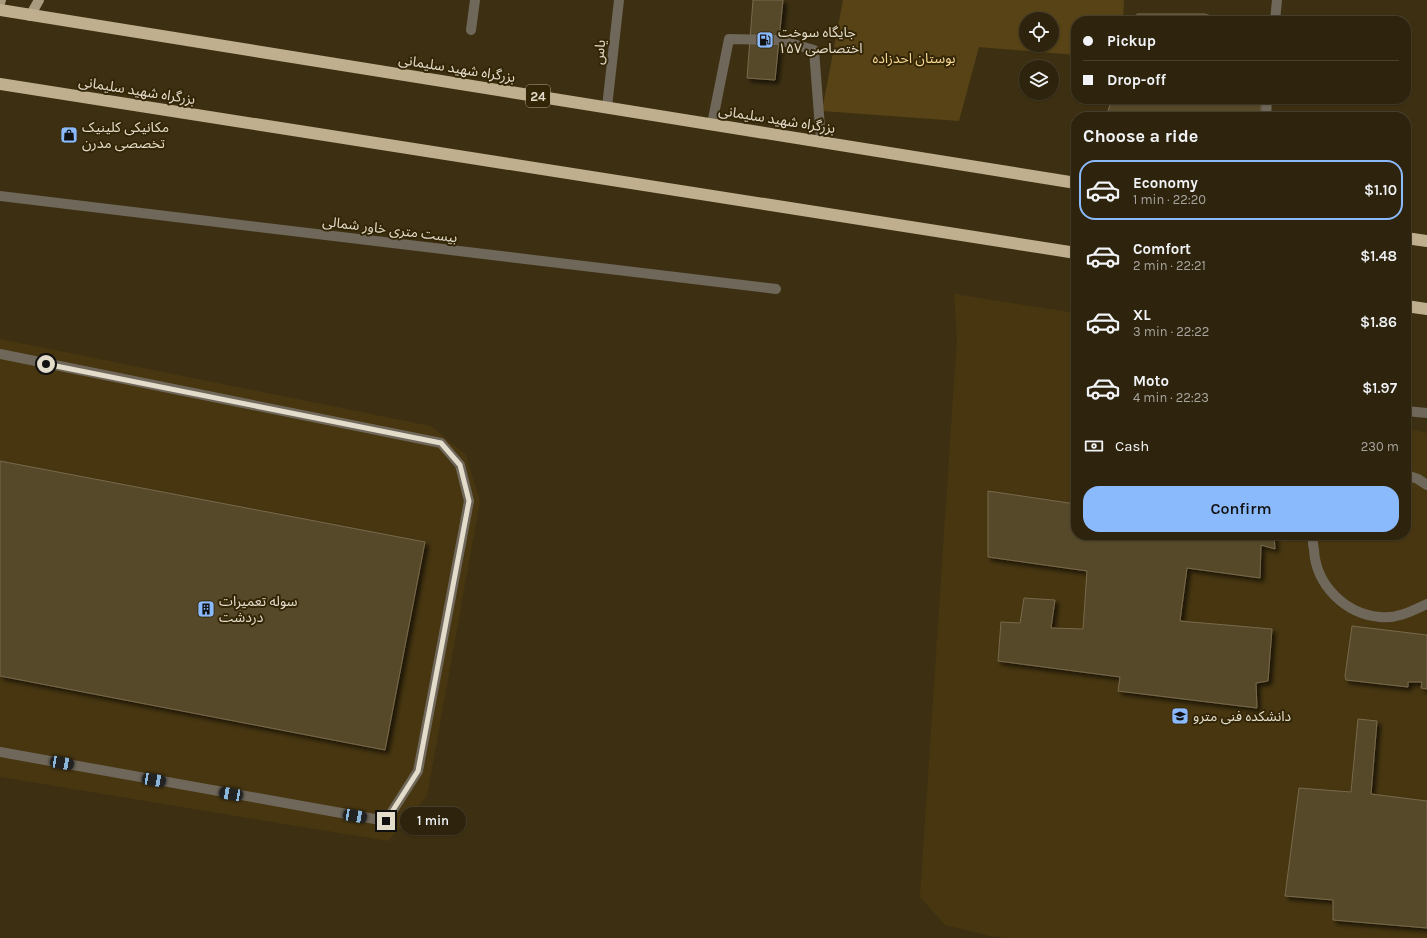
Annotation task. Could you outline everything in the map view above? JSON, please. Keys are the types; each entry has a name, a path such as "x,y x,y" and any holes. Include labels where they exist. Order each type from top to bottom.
{"highway":[{"name":"بزرگراه شهید سلیمانی","path":"0,10 1071,182"},
{"name":"بزرگراه شهید سلیمانی","path":"0,84 1071,252"},
{"path":"1411,239 1427,241"},
{"path":"1411,307 1427,309"}],"main road":[{"path":"30,16 39,0"}],"street":[{"path":"471,30 475,0"},
{"name":"یاس","path":"607,107 619,0"},
{"path":"1275,16 1277,0"},
{"path":"712,124 729,39 779,40 814,50 821,141"},
{"name":"بیست متری خاور شمالی","path":"0,196 776,290"},
{"path":"0,354 441,443 460,465 469,501 418,771 386,821 0,752"},
{"path":"1411,411 1427,413"},
{"path":"1411,477 1427,485"},
{"path":"1313,540 1314,561 1323,582 1338,600 1358,612 1380,617 1406,614 1427,604"}],"shaded area":[{"name":"دانشکده فنی مترو","path":"954,294 1071,312 1071,540 1411,540 1411,429 1427,433 1427,938 1006,938 945,925 920,897 957,337"},
{"path":"0,339 431,426 466,455 480,501 427,796 388,841 0,777"}],"green space":[{"name":"بوستان احدزاده","path":"843,0 1124,0 1123,16 1071,16 1071,55 1040,52 1059,52 1059,12 1019,12 1019,50 979,47 959,121 822,111"}],"building":[{"name":"جایگاه سوخت اختصاصی ۱۵۷","path":"753,0 783,0 775,80 747,78"},
{"path":"1137,14 1205,14 1211,16 1136,16"},
{"path":"1110,104 1261,104 1261,112 1108,112"},
{"name":"سوله تعمیرات دردشت","path":"0,461 425,542 385,750 0,676"},
{"path":"988,491 1071,503 1071,540 1274,540 1275,549 1261,545 1260,578 1187,568 1180,621 1272,629 1268,681 1256,683 1257,708 1118,691 1120,677 998,661 1001,622 1020,623 1024,598 1055,600 1051,628 1083,629 1087,571 988,557"},
{"path":"1352,626 1427,635 1427,689 1421,688 1422,682 1408,682 1408,687 1346,680 1345,676"},
{"path":"1358,719 1377,721 1371,794 1427,801 1427,928 1333,920 1333,900 1285,896 1299,788 1351,792"}],"place":[{"name":"جایگاه سوخت اختصاصی ۱۵۷","path":"765,40"},
{"name":"مکانیکی کلینیک تخصصی مدرن","path":"69,135"},
{"name":"سوله تعمیرات دردشت","path":"206,609"},
{"name":"دانشکده فنی مترو","path":"1180,716"}],"route":[{"path":"46,364 441,443 460,465 469,501 418,771 386,821"}]}
